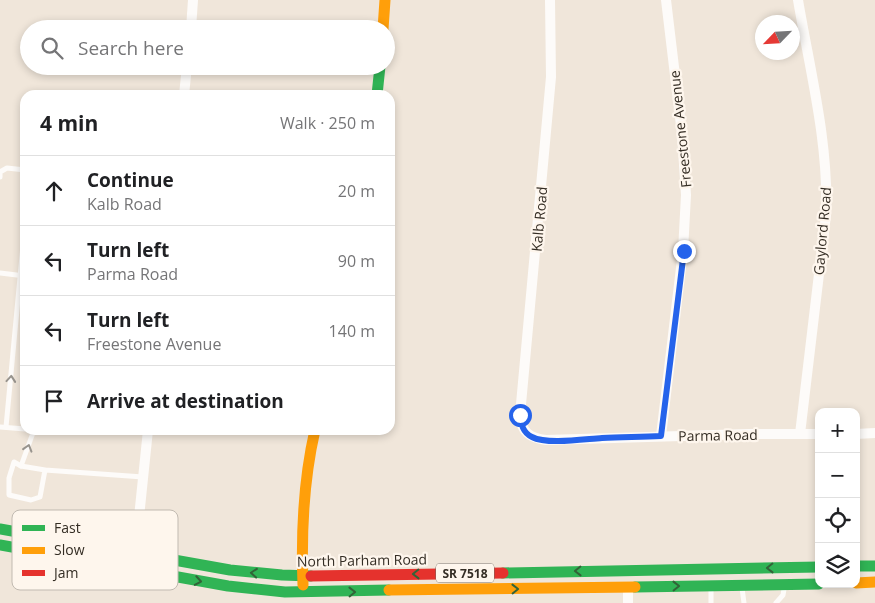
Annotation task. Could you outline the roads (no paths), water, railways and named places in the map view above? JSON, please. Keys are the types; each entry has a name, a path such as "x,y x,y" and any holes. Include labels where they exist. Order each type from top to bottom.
{"main road":[{"path":"384,20 385,0"},
{"path":"378,90 379,75"},
{"path":"304,598 302,576 302,502 305,474 314,435"},
{"name":"North Parham Road","path":"178,561 230,570 302,576 815,567"},
{"path":"860,566 875,566"},
{"path":"627,571 628,587"},
{"name":"SR 7518","path":"178,577 304,598 628,587 815,584"},
{"path":"860,583 875,582"}],"street":[{"path":"191,20 194,0"},
{"name":"Kalb Road","path":"528,435 522,427 520,415 551,78 550,0"},
{"name":"Freestone Avenue","path":"661,436 684,251 686,195 683,143 666,0"},
{"name":"Gaylord Road","path":"798,0 820,125 827,187 826,215 800,434"},
{"path":"185,90 186,75"},
{"path":"860,434 875,433"},
{"name":"Parma Road","path":"528,435 534,439 546,440 815,434"},
{"path":"139,510 147,435"},
{"path":"628,587 628,603"}],"lane":[{"path":"0,177 0,172 7,168 20,169"},
{"path":"0,273 20,276"},
{"path":"20,299 3,427 20,429"},
{"path":"21,466 31,435"},
{"path":"46,470 40,497 31,500 9,494 14,462 21,466 46,470 143,476"},
{"path":"776,603 783,595 784,584"},
{"path":"741,585 744,603"},
{"path":"711,586 711,603"}]}
